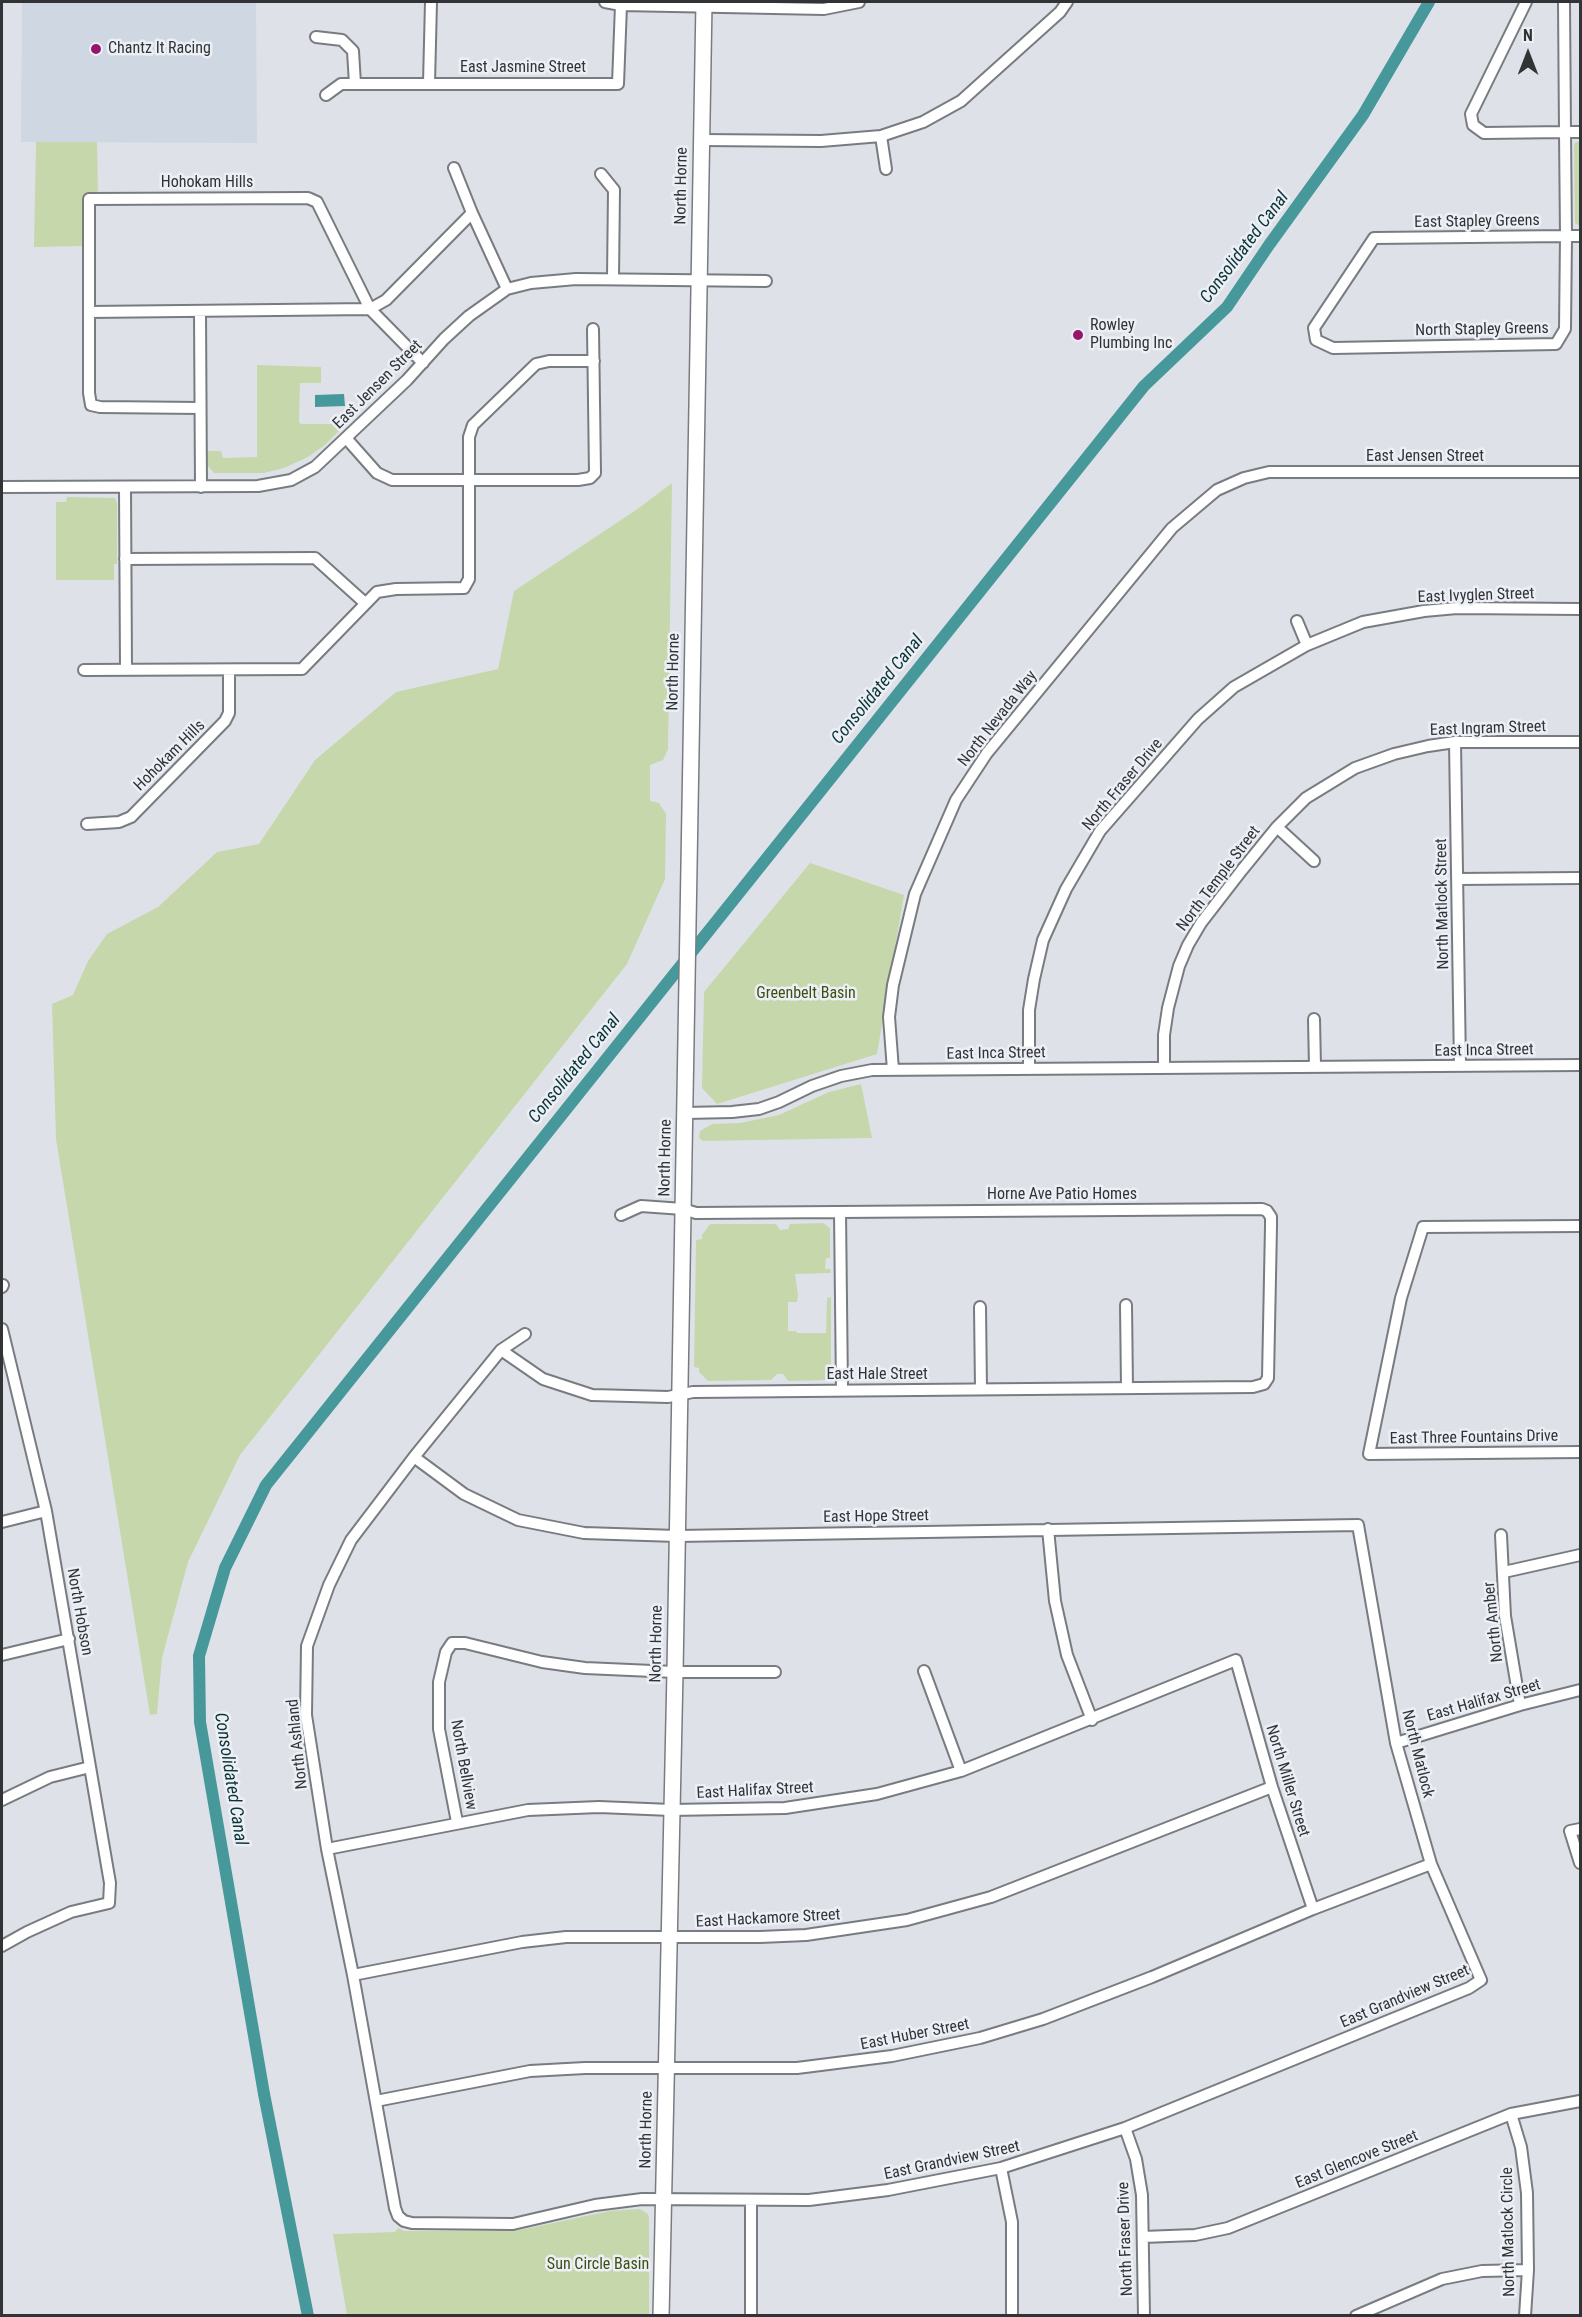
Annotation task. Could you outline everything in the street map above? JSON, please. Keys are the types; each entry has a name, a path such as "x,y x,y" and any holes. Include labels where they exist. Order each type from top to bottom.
{"street":[{"path":"429,83 430,2"},
{"path":"605,2 621,5 704,4 824,9 859,2"},
{"path":"701,140 821,141 881,136 923,122 961,101 1060,12 1066,2"},
{"path":"1526,2 1471,114 1473,125 1484,133 1581,132"},
{"path":"1564,2 1565,132"},
{"name":"North Horne","path":"661,2316 675,1672 704,4"},
{"name":"East Jasmine Street","path":"326,95 341,84 618,84 621,5"},
{"path":"316,37 342,40 353,51 355,84"},
{"name":"North Stapley Greens","path":"1374,238 1314,328 1316,340 1333,348 1556,344 1565,329 1565,132"},
{"path":"881,136 886,169"},
{"path":"454,168 507,289"},
{"path":"601,174 614,190 613,278"},
{"name":"Hohokam Hills","path":"200,408 91,405 89,393 90,199 308,198 317,202 370,309 423,363"},
{"path":"89,312 370,309 386,300 472,213"},
{"name":"East Stapley Greens","path":"1374,238 1581,236"},
{"name":"East Jensen Street","path":"2,487 258,486 291,480 315,467 470,316 507,289 531,283 613,278 766,281"},
{"path":"200,312 201,487"},
{"path":"346,438 372,468 392,480 578,480 590,478 595,473 593,329"},
{"path":"84,670 302,669 377,592 396,589 464,588 469,579 470,437 473,425 536,363 594,361"},
{"name":"East Jensen Street","path":"1269,472 1581,472"},
{"name":"North Nevada Way","path":"893,1070 889,1017 892,985 915,894 956,800 987,753 1172,528 1217,490 1244,478 1269,472"},
{"path":"125,487 126,670"},
{"path":"125,559 315,558 365,603"},
{"name":"East Ivyglen Street","path":"1307,645 1363,622 1424,611 1457,608 1581,609"},
{"path":"1297,621 1307,645"},
{"name":"North Fraser Drive","path":"1029,1068 1029,1010 1043,940 1066,889 1100,831 1198,719 1234,687 1307,645"},
{"name":"Hohokam Hills","path":"87,824 119,822 131,817 225,721 229,713 229,670"},
{"name":"East Ingram Street","path":"1277,827 1306,798 1355,768 1394,754 1455,742 1581,742"},
{"name":"North Matlock Street","path":"1455,742 1460,1066"},
{"name":"North Temple Street","path":"1164,1068 1164,1035 1168,1008 1179,966 1188,945 1216,904 1277,827 1314,861"},
{"path":"1458,879 1581,878"},
{"path":"1314,1019 1315,1067"},
{"name":"East Inca Street","path":"685,1113 732,1112 759,1108 841,1076 893,1070 1581,1065"},
{"name":"Horne Ave Patio Homes","path":"621,1215 641,1206 683,1209 696,1213 1262,1209 1267,1211 1271,1226 1269,1370 1264,1384"},
{"path":"840,1212 842,1390"},
{"name":"East Three Fountains Drive","path":"1581,1226 1424,1227 1401,1298 1369,1454 1581,1452"},
{"path":"1126,1305 1127,1388"},
{"path":"980,1307 981,1389"},
{"name":"North Hobson","path":"2,1329 46,1511 110,1883 109,1903 71,1912 2,1946"},
{"name":"North Ashland","path":"398,2216 327,1849 306,1715 307,1646 329,1585 351,1540 414,1457 501,1350 525,1334"},
{"name":"East Hale Street","path":"501,1350 543,1379 592,1395 668,1397 693,1392 1253,1387 1264,1384"},
{"name":"East Hope Street","path":"414,1457 465,1494 518,1520 584,1533 677,1536 1358,1525"},
{"path":"2,1522 46,1511"},
{"name":"North Matlock","path":"1358,1525 1396,1743 1431,1864 1481,1980"},
{"path":"1048,1529 1055,1601 1067,1655 1092,1720"},
{"name":"North Amber","path":"1501,1535 1505,1616 1520,1705"},
{"path":"1504,1572 1581,1555"},
{"path":"2,1655 69,1639"},
{"name":"North Bellview","path":"458,1822 439,1729 439,1682 446,1652 452,1643 465,1643 542,1662 675,1672"},
{"name":"East Halifax Street","path":"327,1849 528,1810 599,1807 671,1810 785,1808 877,1794 961,1771 1236,1660"},
{"name":"North Miller Street","path":"1236,1660 1272,1787 1313,1909"},
{"path":"924,1671 961,1771"},
{"path":"675,1672 775,1672"},
{"name":"East Halifax Street","path":"1396,1743 1520,1705 1581,1690"},
{"path":"2,1800 50,1777 90,1767"},
{"name":"East Hackamore Street","path":"353,1975 522,1942 566,1937 668,1938 806,1935 907,1920 1002,1892 1272,1787"},
{"path":"1575,1830 1581,1863"},
{"name":"East Huber Street","path":"376,2101 530,2071 585,2068 666,2070 797,2068 892,2056 980,2038 1043,2019 1152,1977 1313,1909 1431,1864"},
{"name":"East Grandview Street","path":"398,2216 412,2223 513,2224 595,2205 663,2199 809,2200 888,2190 1001,2168 1125,2128 1469,1988 1481,1980"},
{"name":"East Glencove Street","path":"1143,2237 1195,2235 1228,2228 1512,2114 1581,2101"},
{"name":"North Matlock Circle","path":"1512,2114 1521,2147 1527,2193 1528,2270 1525,2316"},
{"name":"North Fraser Drive","path":"1125,2128 1137,2158 1142,2195 1144,2316"},
{"path":"1001,2168 1012,2222 1012,2316"},
{"path":"751,2201 751,2316"},
{"path":"1356,2316 1442,2279 1482,2271 1528,2270"}],"shaded area":[{"path":"22,2 256,2 257,143 21,142"}],"green space":[{"path":"36,142 97,142 98,191 85,203 83,246 34,247"},
{"path":"1580,142 1580,226 1575,223 1574,145"},
{"path":"257,365 321,367 321,383 300,383 299,422 301,424 346,424 325,445 308,457 284,468 264,473 214,473 208,466 207,451 221,451 223,458 257,457"},
{"path":"672,483 668,749 663,760 650,765 650,801 659,803 666,814 665,879 627,964 240,1455 188,1562 162,1658 157,1714 150,1715 56,1139 52,1004 73,995 88,961 107,934 158,907 217,852 259,844 315,760 396,692 498,669 514,591 636,510"},
{"path":"67,497 115,498 117,503 117,564 114,564 114,580 56,580 56,502 66,502"},
{"name":"Greenbelt Basin","path":"810,863 904,895 877,1054 717,1104 702,1088 704,992"},
{"path":"861,1084 872,1138 703,1141 699,1138 700,1131 712,1124 740,1123 779,1115 829,1092"},
{"path":"823,1223 830,1228 830,1258 826,1258 825,1269 830,1269 831,1273 795,1274 798,1295 797,1302 788,1302 788,1331 826,1333 827,1298 831,1297 831,1375 825,1380 788,1381 783,1374 777,1374 771,1380 708,1381 699,1372 699,1368 694,1367 696,1240 702,1239 702,1235 710,1224 776,1224 780,1230 788,1229 790,1224"},
{"name":"Sun Circle Basin","path":"640,2209 648,2214 649,2218 649,2315 347,2315 333,2234 395,2232 398,2228 404,2231 520,2230 610,2211"}],"water":[{"path":"344,394 345,406 315,407 315,395"}],"waterway":[{"name":"Consolidated Canal","path":"308,2316 264,2094 200,1722 199,1656 225,1568 266,1485 1144,386 1227,307 1363,115 1429,2"}],"place":[{"name":"Chantz It Racing","path":"96,49"},
{"name":"Rowley Plumbing Inc","path":"1078,335"}]}
